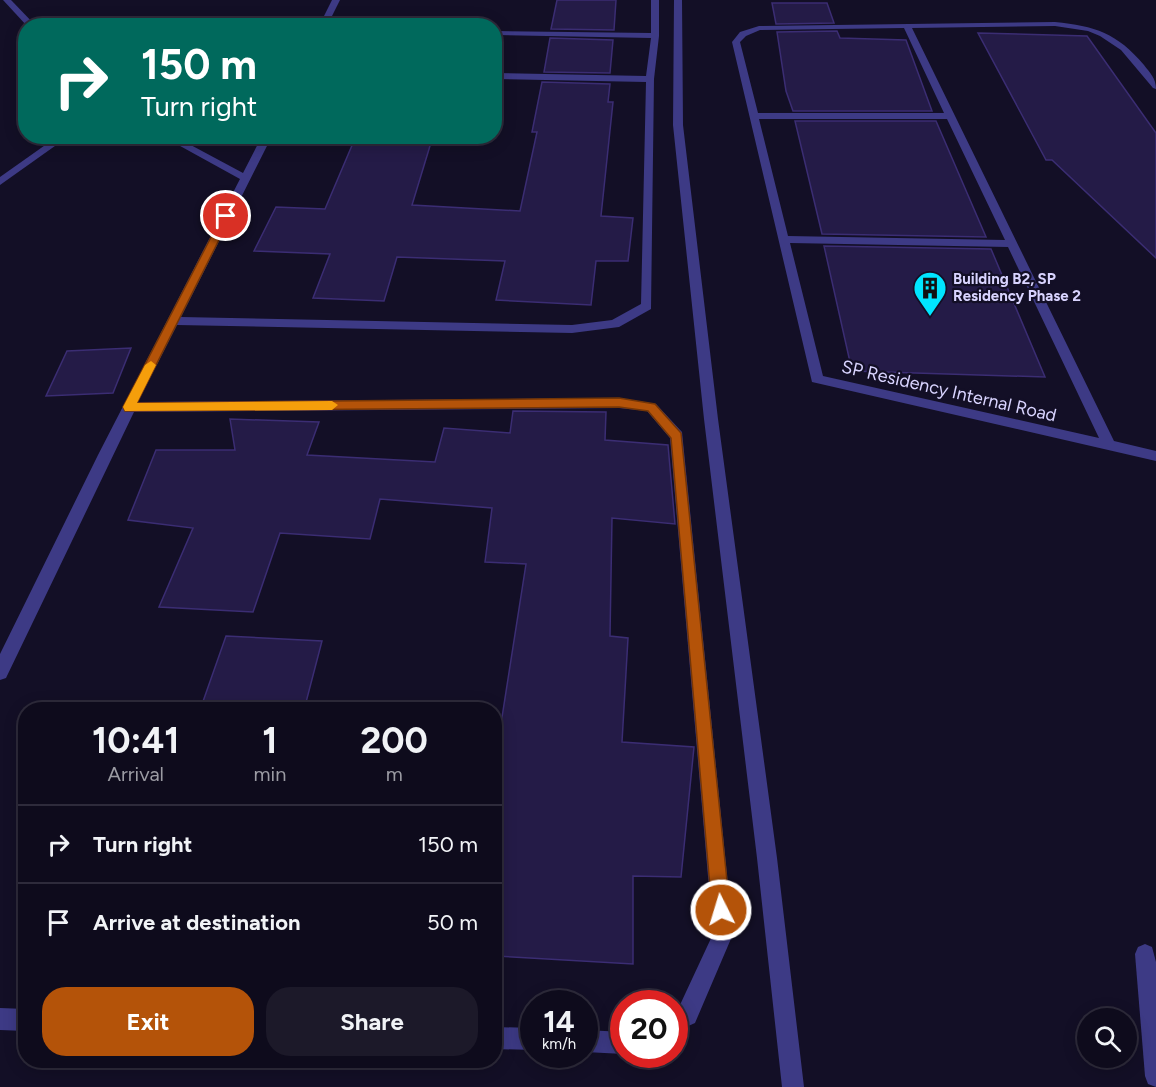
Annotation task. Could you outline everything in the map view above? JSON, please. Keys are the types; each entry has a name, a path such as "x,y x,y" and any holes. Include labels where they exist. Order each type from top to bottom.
{"street":[{"path":"8,0 25,18"},
{"path":"327,18 336,0"},
{"path":"174,321 572,329 615,324 647,306 650,79 655,36 655,0"},
{"path":"678,0 678,125 711,419 767,858 793,1087"},
{"name":"SP Residency Internal Road","path":"1156,86 1130,53 1113,38 1083,26 759,28 743,34 736,42 817,379 1156,456"},
{"path":"907,27 1109,446"},
{"path":"502,33 655,36"},
{"path":"502,76 650,79"},
{"path":"754,116 950,116"},
{"path":"0,182 54,144"},
{"path":"181,144 246,178"},
{"path":"0,672 129,407 263,144"},
{"path":"784,239 1012,244"},
{"path":"129,407 619,403 651,407 677,436 723,934 688,1013"},
{"path":"1145,954 1156,1076"},
{"path":"0,1019 18,1020"},
{"path":"502,1038 520,1039"}],"building":[{"path":"557,0 616,0 614,30 551,29"},
{"path":"772,3 827,3 834,23 776,24"},
{"path":"837,31 840,38 906,40 932,111 793,111 786,91 777,32"},
{"path":"978,33 1087,36 1156,133 1156,258 1052,160 1046,160"},
{"path":"550,38 613,40 610,73 544,72"},
{"path":"542,82 610,84 608,102 613,102 601,216 633,218 628,261 596,261 591,305 496,300 505,261 397,257 384,301 313,298 330,254 254,251 276,207 325,209 353,144 431,144 412,205 520,211 537,132 532,132"},
{"path":"795,121 936,121 986,237 822,234"},
{"name":"Building B2, SP Residency Phase 2","path":"824,246 991,249 1045,377 852,371"},
{"path":"131,348 113,393 46,396 67,351"},
{"path":"513,411 606,412 605,440 668,445 675,524 612,518 610,636 628,638 622,742 694,747 681,877 633,876 633,964 502,956 502,717 526,564 485,562 492,508 380,499 370,539 280,533 253,612 159,607 193,528 128,520 156,450 235,450 230,419 319,422 307,455 435,462 444,428 510,433"},
{"path":"226,636 322,641 306,702 203,702"}],"slow traffic":[{"path":"151,365 129,407 332,405"}],"place":[{"name":"Building B2, SP Residency Phase 2","path":"930,317"}],"route":[{"path":"226,216 129,407 619,403 651,407 677,436 721,910"}]}
